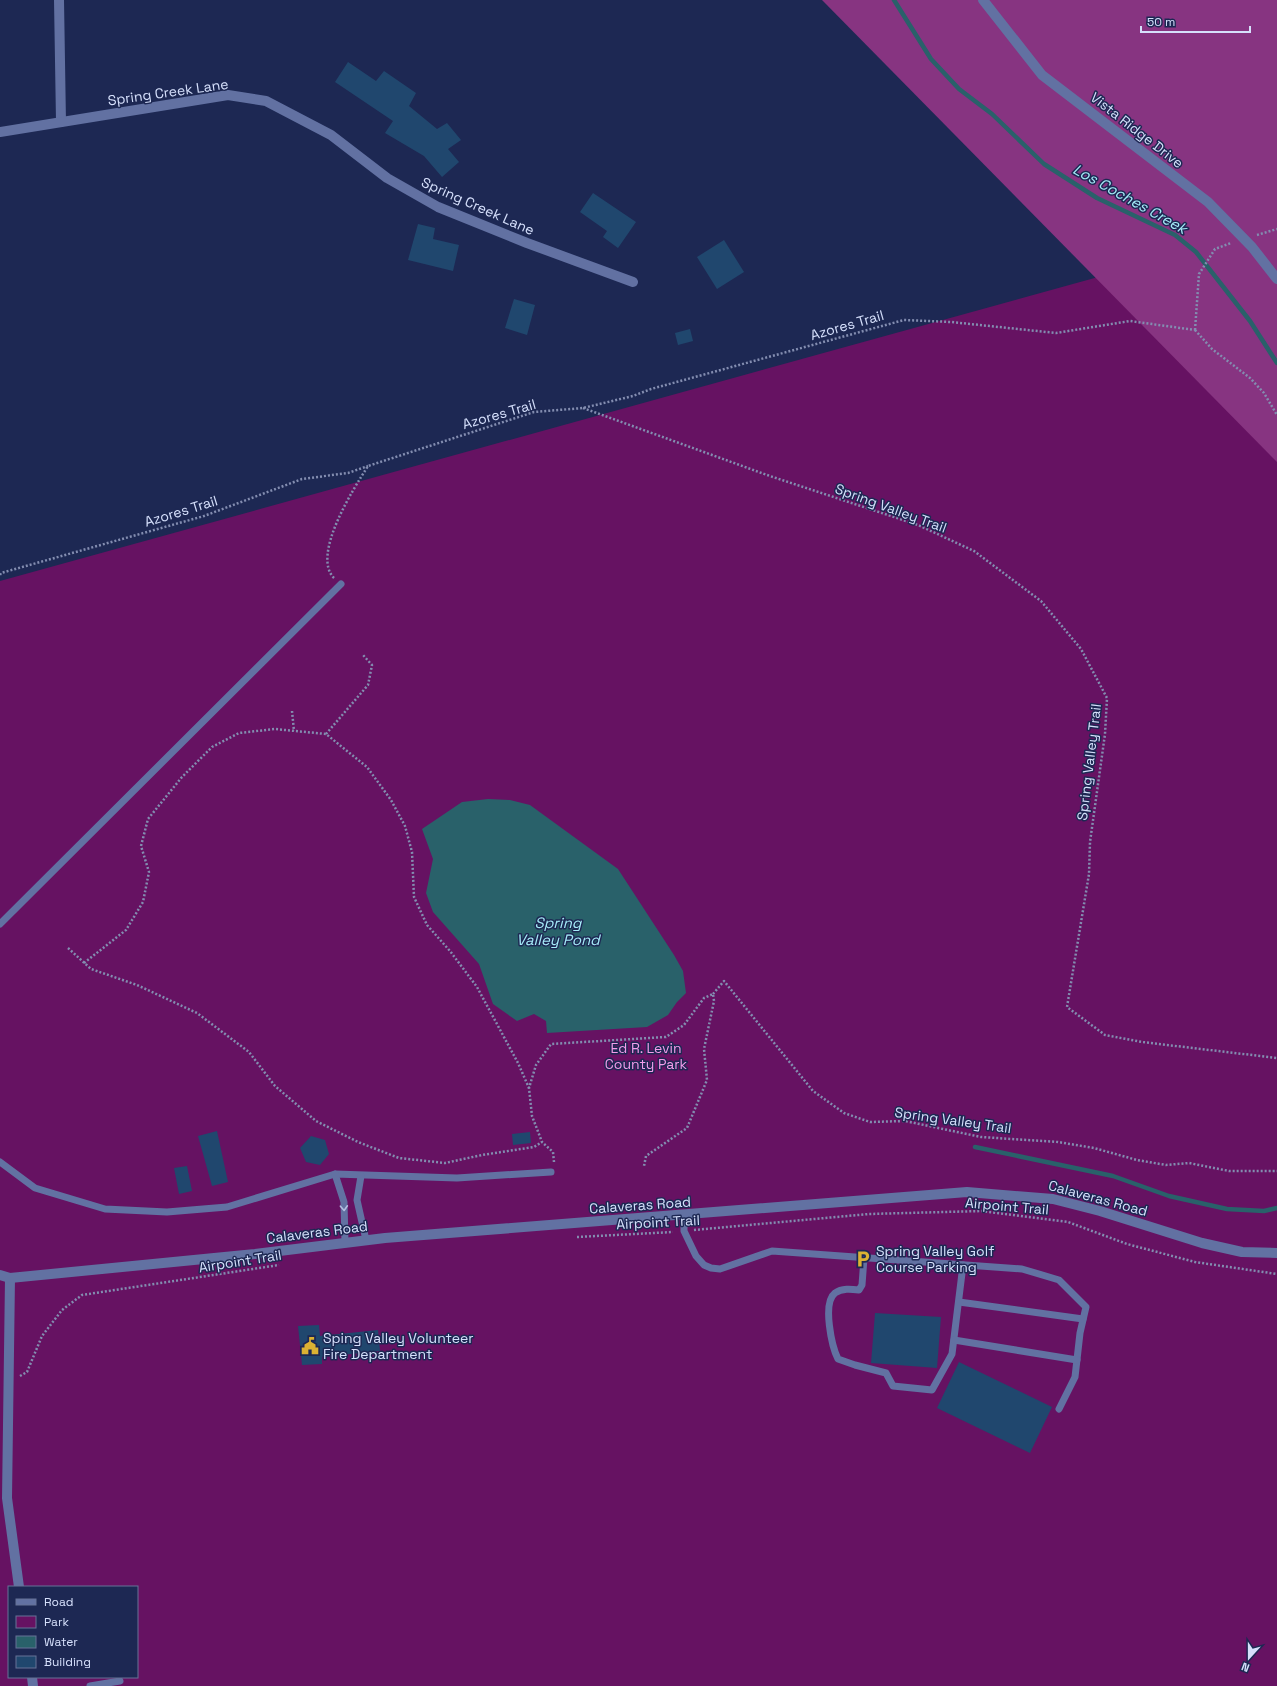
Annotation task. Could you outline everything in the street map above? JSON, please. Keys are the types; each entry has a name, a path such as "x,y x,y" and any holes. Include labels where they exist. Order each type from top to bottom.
{"street":[{"path":"59,0 61,122"},
{"name":"Vista Ridge Drive","path":"983,0 1042,75 1208,202 1244,239 1277,279"},
{"name":"Spring Creek Lane","path":"0,132 228,95 266,101 331,135 387,178 438,207 527,243 633,282"},
{"name":"Calaveras Road","path":"5,1276 255,1254 366,1240 684,1216 967,1192 1053,1199 1100,1211 1202,1243 1242,1252 1277,1253"},
{"path":"5,1276 9,1383 7,1498 19,1586"}],"lane":[{"path":"0,924 341,584"},
{"path":"0,1162 35,1188 84,1203 105,1209 167,1212 227,1207 335,1174 457,1178 553,1168"},
{"path":"335,1174 344,1202 345,1242"},
{"path":"360,1176 357,1200 366,1240"},
{"path":"684,1216 684,1231 696,1256 704,1265 711,1268 720,1269 772,1251 1022,1269 1059,1280 1086,1307 1075,1377 1059,1409"},
{"path":"864,1258 862,1285 859,1290 844,1289 834,1293 831,1299 829,1313 831,1334 833,1349 838,1359 886,1373 893,1386 932,1390 952,1354 963,1265"},
{"path":"959,1302 1083,1319"},
{"path":"954,1340 1077,1360"},
{"path":"90,1686 120,1681"}],"path":[{"path":"1277,228 1215,249 1199,274 1195,330 1212,349 1250,378 1264,393 1277,414"},
{"name":"Azores Trail","path":"0,574 204,516 302,479 348,473 534,412 583,408 633,396 651,389 904,320 951,322 1056,332 1130,321 1195,330"},
{"name":"Spring Valley Trail","path":"583,408 767,475 918,525 974,551 1041,602 1082,649 1107,698 1105,734 1090,842 1089,874 1067,1007 1105,1035 1142,1042 1277,1058"},
{"path":"341,584 329,573 327,563 328,549 344,506 368,466"},
{"path":"326,734 368,685 372,665 363,656"},
{"path":"292,711 294,731"},
{"path":"84,963 126,930 143,902 149,872 141,846 148,819 182,777 212,747 239,733 275,729 326,734 367,767 391,800 405,826 412,852 414,897 427,925 450,951 477,987 518,1063 529,1088 532,1116 542,1142 553,1152 553,1168"},
{"path":"68,948 91,969 137,985 197,1013 249,1052 274,1086 316,1121 399,1158 445,1163 482,1155 534,1147 542,1142"},
{"name":"Spring Valley Trail","path":"713,994 724,981 813,1091 844,1113 863,1120 870,1122 905,1121 981,1137 1058,1142 1094,1148 1137,1160 1166,1165 1189,1163 1229,1170 1277,1171"},
{"path":"529,1088 536,1065 550,1044 666,1037 684,1024 704,998 713,994 714,1001 704,1049 707,1080 687,1128 646,1156 644,1166"},
{"name":"Airpoint Trail","path":"574,1237 684,1231 869,1214 982,1211 1068,1222 1127,1244 1195,1262 1277,1274"},
{"name":"Airpoint Trail","path":"9,1383 27,1372 42,1336 62,1310 82,1295 280,1265"}],"green space":[{"name":"Ed R. Levin County Park","path":"1277,0 1277,1686 0,1686 0,581 1156,261"}],"shaded area":[{"path":"822,0 1277,0 1277,462"}],"water":[{"name":"Spring Valley Pond","path":"488,799 510,800 530,805 618,869 683,971 686,993 677,1002 668,1015 647,1027 547,1033 546,1021 534,1014 517,1021 493,1004 479,964 433,912 426,893 433,859 422,829 462,802"}],"building":[{"path":"348,62 376,81 384,71 416,93 409,106 437,129 447,123 461,140 448,149 459,162 442,177 424,156 385,133 393,121 335,82"},
{"path":"593,193 636,222 618,248 603,237 607,231 580,212"},
{"path":"418,224 435,228 433,239 459,245 453,271 408,260"},
{"path":"724,240 744,272 717,289 697,257"},
{"path":"514,299 535,305 527,335 505,328"},
{"path":"690,329 693,341 678,345 675,333"},
{"path":"217,1131 228,1182 212,1186 198,1136"},
{"path":"530,1132 531,1143 513,1145 512,1134"},
{"path":"311,1136 325,1140 329,1154 320,1165 306,1162 300,1148"},
{"path":"187,1166 192,1191 179,1194 174,1168"},
{"path":"875,1313 941,1317 937,1368 871,1363"},
{"path":"319,1325 320,1336 378,1330 380,1351 322,1357 322,1364 302,1365 298,1326"},
{"path":"959,1362 1052,1407 1030,1453 937,1408"}],"waterway":[{"name":"Los Coches Creek","path":"894,0 931,59 959,89 992,114 1044,164 1097,198 1175,235 1196,252 1250,321 1277,363"},
{"path":"975,1147 1113,1176 1169,1196 1227,1209 1264,1211 1277,1208"}],"place":[{"name":"Spring Valley Golf Course Parking","path":"863,1259"},
{"name":"Sping Valley Volunteer Fire Department","path":"310,1346"}]}
